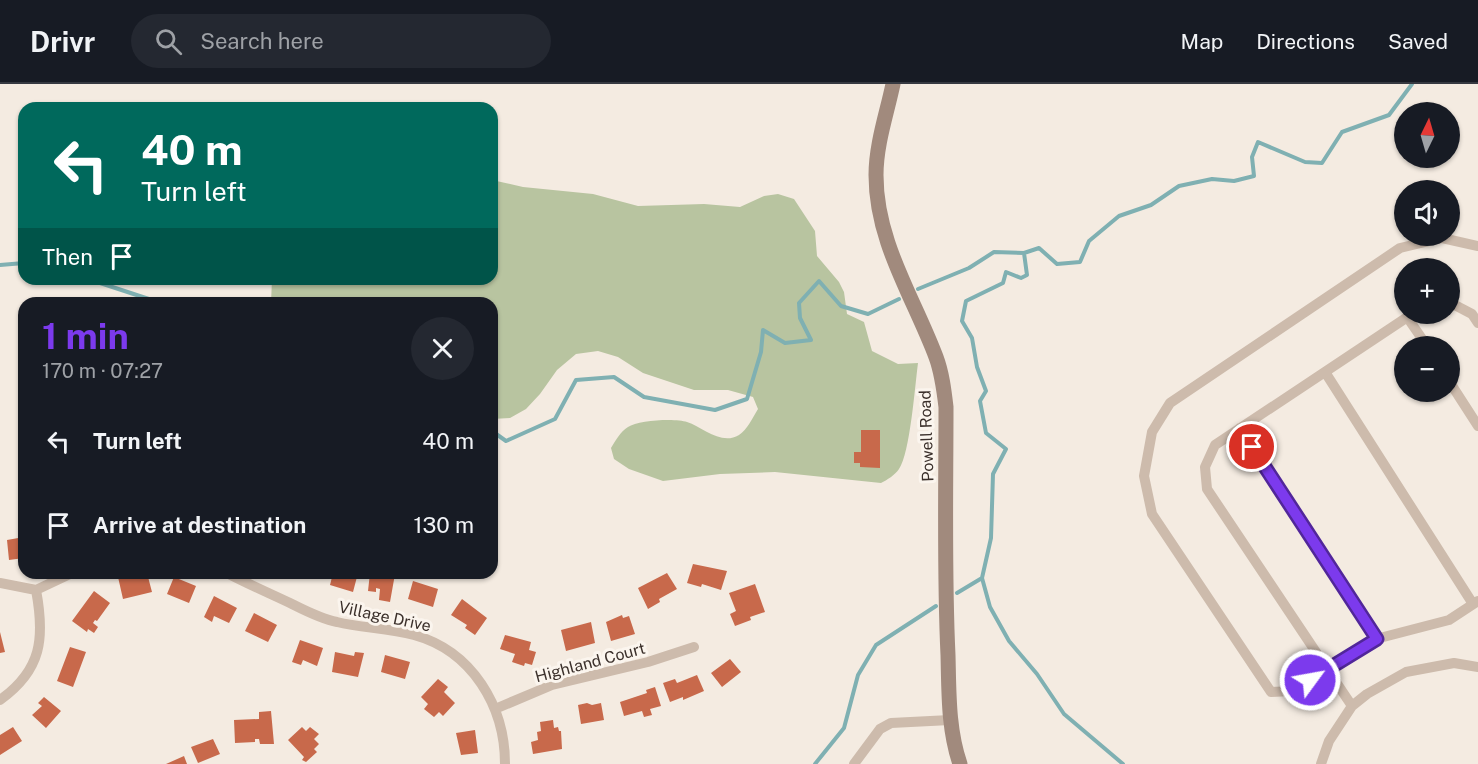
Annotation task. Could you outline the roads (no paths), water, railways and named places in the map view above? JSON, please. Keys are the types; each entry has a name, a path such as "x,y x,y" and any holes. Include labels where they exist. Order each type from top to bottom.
{"street":[{"name":"Powell Road","path":"893,84 877,157 878,194 889,250 936,358 944,388 946,407 946,626 950,720 960,764"},
{"path":"1324,372 1476,602 1449,620 1377,639 1293,691 1271,692 1152,514 1144,476 1152,432 1170,403 1400,248 1442,238 1478,246"},
{"path":"1460,308 1472,314 1478,323"},
{"path":"1352,706 1207,489 1205,467 1215,445 1396,324"},
{"path":"1460,398 1478,426"},
{"path":"1240,428 1377,639"},
{"path":"0,583 36,590 59,579"},
{"name":"Village Drive","path":"240,579 308,612 335,622 415,635 437,643 475,674 488,693 501,725 505,764"},
{"path":"0,700 17,688 28,673 37,651 41,628 36,590"},
{"name":"Highland Court","path":"495,709 552,684 648,663 694,647"},
{"path":"1321,764 1329,741 1352,706 1367,694 1406,672 1454,663 1478,668"},
{"path":"854,764 880,729 891,723 950,720"}],"waterway":[{"path":"918,289 969,268 994,252 1024,253 1039,248 1057,264 1080,262 1089,241 1119,216 1151,205 1179,186 1212,179 1234,181 1254,176 1252,157 1258,142 1305,162 1322,163 1342,132 1389,115 1412,84"},
{"path":"1024,253 1027,275 1021,278 1006,272 1003,283 966,301 962,321 972,338 977,367 986,391 980,401 986,433 1006,449 993,474 991,538 982,578 990,607 1009,641 1037,674 1064,714 1123,764"},
{"path":"0,265 18,264"},
{"path":"498,435 506,441 555,419 576,380 614,377 644,397 715,410 747,399 761,352 763,330 785,343 811,340 800,318 799,303 819,281 841,306 868,314 899,299"},
{"path":"106,285 143,297"},
{"path":"957,593 982,578"},
{"path":"815,764 844,728 858,675 876,645 936,606"}]}
